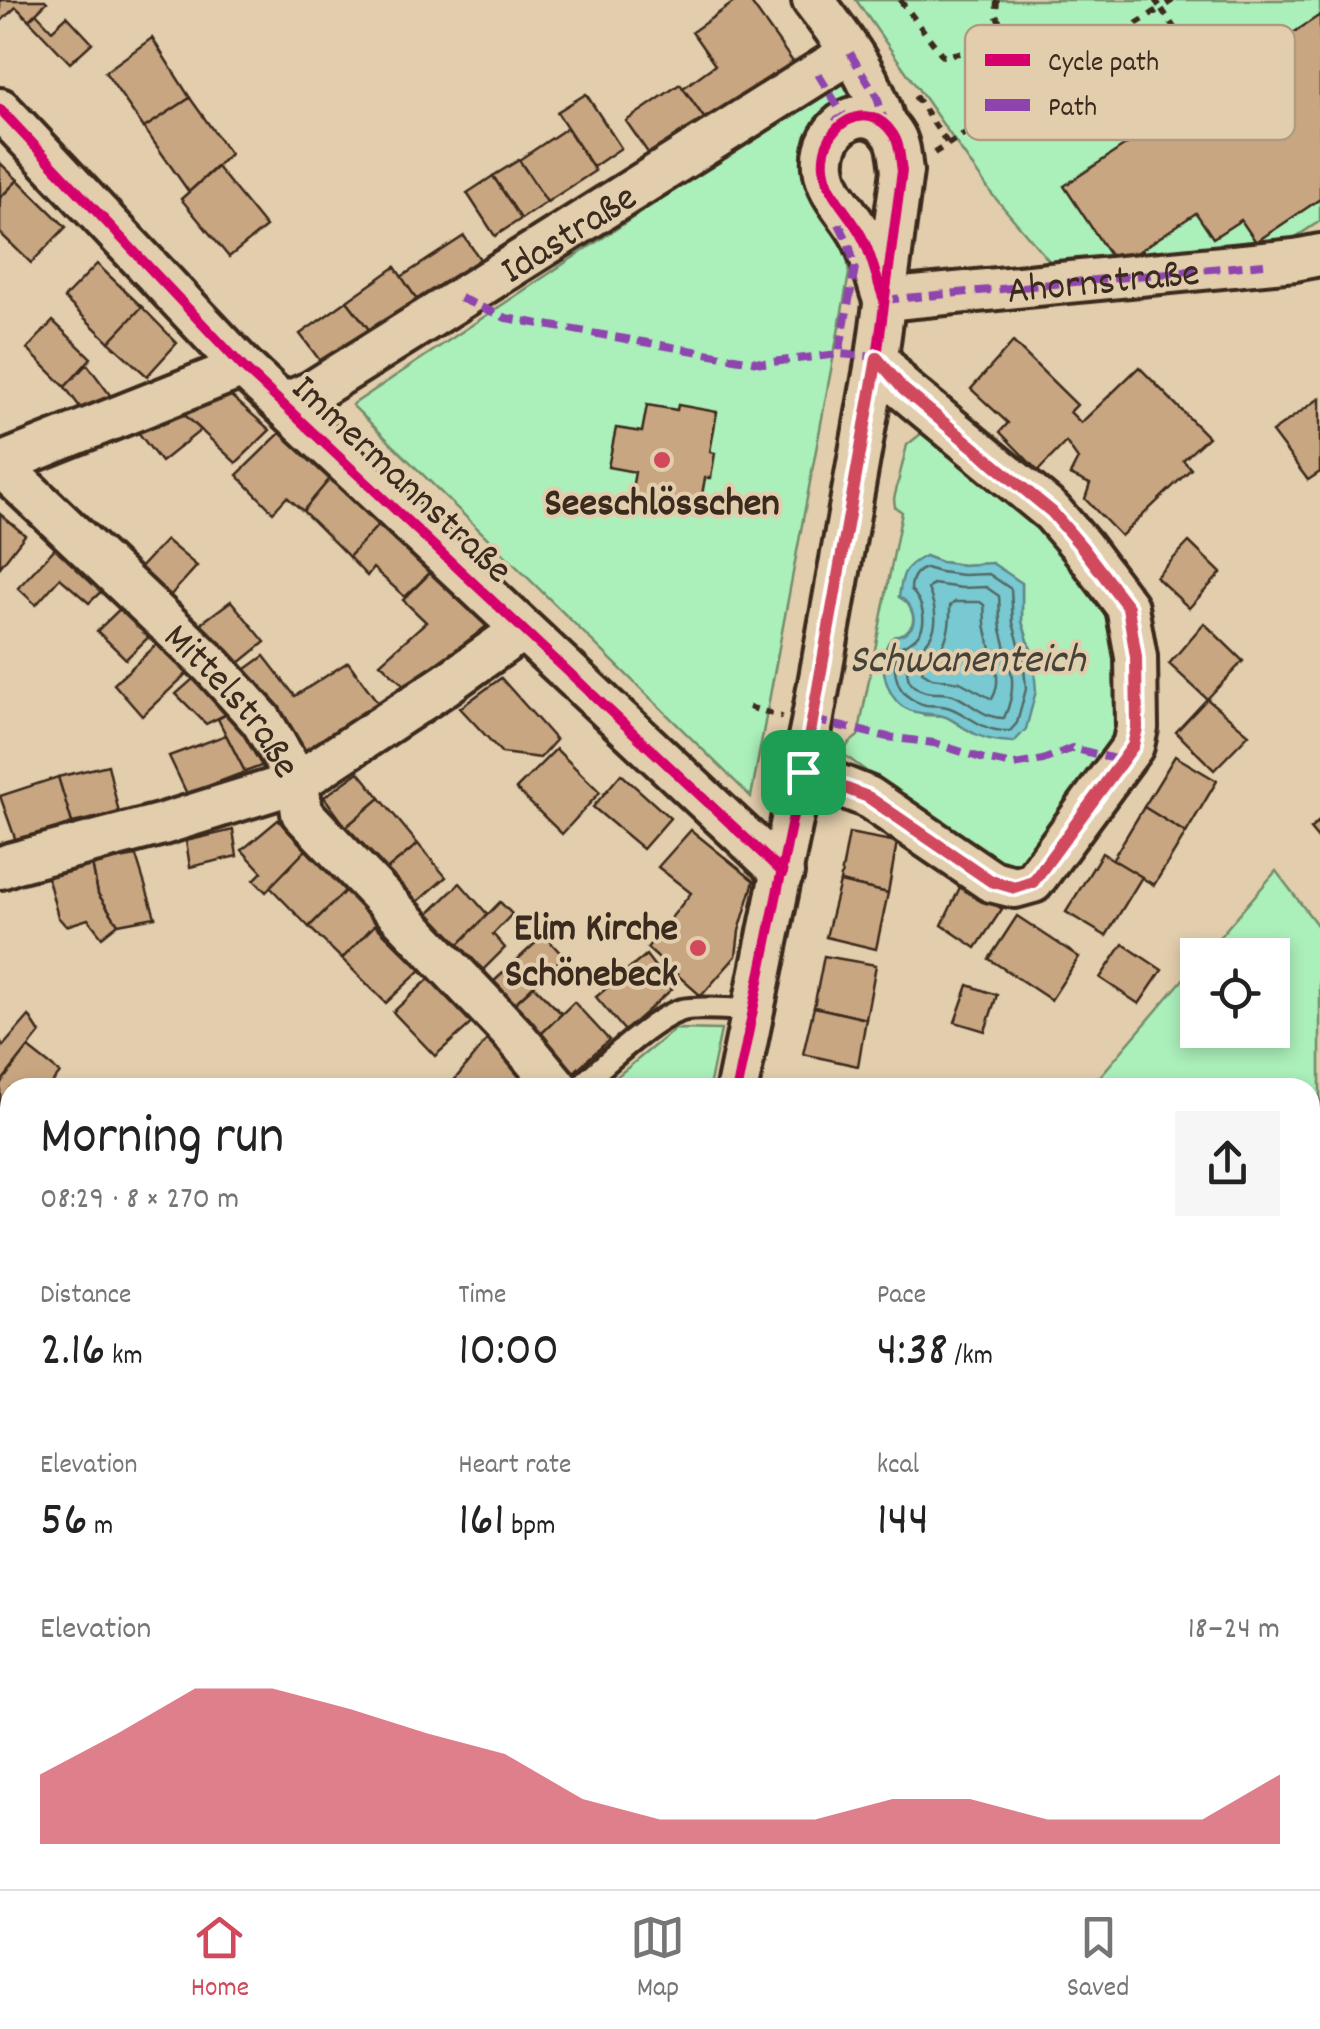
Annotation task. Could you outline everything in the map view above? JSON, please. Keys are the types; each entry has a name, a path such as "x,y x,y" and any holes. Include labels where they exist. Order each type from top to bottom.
{"street":[{"path":"813,0 877,97 884,124"},
{"name":"Idastraße","path":"284,404 312,392 850,53"},
{"name":"Immermannstraße","path":"0,109 243,367 782,873"},
{"path":"739,1078 803,772 877,358 902,171 894,136 884,124 856,117 832,132 826,143 824,171 834,197 862,235 884,300"},
{"name":"Ahornstraße","path":"884,300 1320,255"},
{"path":"803,772 868,797 991,881 1015,888 1033,882 1060,848 1133,746 1137,728 1136,657 1128,607 1052,512 903,389 877,358"},
{"path":"0,464 243,367"},
{"name":"Mittelstraße","path":"0,464 212,666 260,720 298,782 302,813 513,1034 550,1078"},
{"path":"0,868 298,782 522,630"}],"lane":[{"path":"590,1078 632,1042 683,1010 754,1010"}],"path":[{"path":"900,0 943,56 965,52"},
{"path":"997,0 996,14 1001,25"},
{"path":"1155,0 1172,25"},
{"path":"1134,25 1173,0"},
{"path":"902,171 965,134"}],"green space":[{"path":"856,0 1320,0 1320,221 1252,266 1063,277 991,193"},
{"path":"855,75 863,88 824,117 806,142 808,173 846,251 849,274 751,797 352,405 805,103"},
{"path":"938,431 1105,589 1130,715 1061,836 1009,876 843,754 858,736 902,512 895,507 894,499 907,445 922,433","holes":["925,556 941,562 992,563 1022,584 1022,622 1033,656 973,733 945,716 924,715 884,670 889,641 907,631 913,622 910,607 899,596"]},
{"path":"1276,871 1320,929 1320,1078 1099,1078 1180,983 1180,1048 1290,1048 1290,938 1219,938"},
{"path":"675,1029 721,1030 711,1078 615,1078"}],"water":[{"name":"Schwanenteich","path":"925,556 963,565 992,563 1022,583 1022,622 1033,656 1036,691 1026,729 1014,742 986,738 946,717 910,710 898,703 888,687 883,666 886,647 895,636 910,629 914,619 911,609 899,597 903,577 912,564"}],"building":[{"path":"0,0 47,2 29,20 16,7 0,22"},
{"path":"737,0 749,0 793,62 707,122 683,88 715,65 692,32"},
{"path":"36,13 52,30 67,16 92,43 70,63 29,20"},
{"path":"1320,15 1320,199 1256,242 1241,220 1213,238 1196,213 1117,266 1064,186 1133,140 1295,140 1295,32"},
{"path":"152,38 190,98 144,128 105,72"},
{"path":"680,84 707,122 653,160 626,121"},
{"path":"586,94 621,148 593,167 557,112"},
{"path":"190,98 230,154 189,192 144,128"},
{"path":"567,128 595,171 547,202 519,160"},
{"path":"519,160 547,202 521,219 493,176"},
{"path":"0,163 18,180 0,198"},
{"path":"217,167 266,227 229,257 181,199"},
{"path":"493,176 521,219 495,236 467,193"},
{"path":"18,180 66,227 31,263 0,233 0,198"},
{"path":"464,236 486,268 424,310 401,277"},
{"path":"97,264 142,307 109,342 64,298"},
{"path":"395,267 424,310 377,340 347,301"},
{"path":"347,301 377,340 330,374 300,334"},
{"path":"142,307 177,343 147,376 109,342"},
{"path":"53,321 91,358 65,387 27,349"},
{"path":"1013,342 1077,405 1070,412 1081,423 1139,367 1208,437 1183,460 1191,469 1121,536 1085,499 1090,484 1070,475 1078,459 1066,442 1038,471 1000,432 1008,423 971,389"},
{"path":"87,364 113,399 83,411 65,387"},
{"path":"223,389 270,430 236,463 176,407"},
{"path":"1320,398 1320,472 1308,480 1272,432"},
{"name":"Seeschlösschen","path":"647,405 677,410 678,405 717,412 710,452 715,453 711,478 705,478 698,517 630,500 635,472 608,467 616,428 642,432"},
{"path":"176,407 201,430 161,462 134,427"},
{"path":"283,430 334,474 303,511 287,497 273,512 237,475"},
{"path":"334,474 383,520 349,557 303,511"},
{"path":"0,514 25,535 0,567"},
{"path":"383,520 437,566 405,597 373,568 367,576 349,557"},
{"path":"166,540 197,566 168,598 138,570"},
{"path":"61,542 109,584 89,603 60,578 36,605 18,588"},
{"path":"1189,542 1221,573 1189,608 1156,577"},
{"path":"437,566 489,624 408,689 380,663 426,622 403,600"},
{"path":"130,599 158,628 126,659 97,631"},
{"path":"231,601 265,642 233,668 196,627"},
{"path":"1204,623 1243,661 1207,699 1169,664"},
{"path":"165,637 194,667 142,716 114,684"},
{"path":"264,656 295,696 348,662 379,704 303,757 239,674"},
{"path":"202,671 231,712 206,724 176,694"},
{"path":"501,678 556,740 540,758 502,753 460,708"},
{"path":"1207,699 1249,734 1214,770 1176,732"},
{"path":"231,712 275,761 245,772 218,719"},
{"path":"226,735 245,772 187,794 169,756"},
{"path":"556,749 600,792 562,834 516,789"},
{"path":"1175,756 1217,781 1186,833 1144,807"},
{"path":"108,765 119,813 72,823 58,777"},
{"path":"359,772 380,798 346,827 324,797"},
{"path":"621,774 670,818 643,849 593,807"},
{"path":"58,777 72,823 16,841 0,796"},
{"path":"380,798 418,844 384,872 346,827"},
{"path":"1144,807 1186,833 1154,885 1112,860"},
{"path":"278,820 306,850 266,892 254,880 262,872 242,850"},
{"path":"1320,820 1320,841 1310,829"},
{"path":"233,830 237,856 190,867 186,841"},
{"path":"691,830 754,881 736,956 701,996 647,948 691,893 658,867"},
{"path":"849,833 897,842 888,893 840,882"},
{"path":"418,844 446,877 414,905 384,872"},
{"path":"306,850 346,890 309,927 270,887"},
{"path":"1102,853 1142,877 1106,936 1066,912"},
{"path":"136,856 155,917 118,924 98,894 92,864"},
{"path":"92,864 98,894 118,924 102,937 88,919 66,926 58,917 47,875"},
{"path":"840,882 888,893 876,949 826,937"},
{"path":"460,883 488,915 456,947 426,916"},
{"path":"962,883 1002,909 976,948 942,925"},
{"path":"346,890 377,922 342,959 309,927"},
{"path":"500,902 512,914 493,934 505,948 479,974 456,947"},
{"path":"1017,916 1079,957 1051,1000 989,959"},
{"path":"375,925 421,970 386,1003 342,959"},
{"path":"544,935 564,957 513,1005 490,985"},
{"path":"1123,944 1162,970 1139,1004 1100,978"},
{"path":"646,955 672,989 625,1031 596,997"},
{"path":"824,956 876,965 866,1019 814,1007"},
{"path":"431,977 474,1021 435,1056 393,1012"},
{"path":"968,985 997,995 985,1031 955,1022"},
{"path":"534,986 562,1014 540,1035 513,1005"},
{"path":"574,1002 609,1040 574,1072 540,1035"},
{"path":"814,1007 866,1019 858,1066 803,1054"},
{"path":"29,1016 40,1033 5,1078 0,1078 0,1040 3,1046"},
{"path":"490,1036 529,1078 456,1078"},
{"path":"28,1048 60,1073 56,1078 5,1078"}],"marked path":[{"path":"850,53 877,97 885,124"},
{"path":"818,74 844,116 833,123"},
{"path":"839,224 855,268 839,354"},
{"path":"884,300 1264,264"},
{"path":"460,298 506,318 763,363 839,354 877,357"},
{"path":"803,771 868,797 991,881 1015,887 1033,882 1133,746 1137,728 1136,657 1127,607 1052,512 903,389 877,357"},
{"path":"813,720 934,743 1014,765 1043,760 1072,748 1123,761"}],"cycle path":[{"path":"0,109 243,367 783,873"},
{"path":"739,1078 812,723 877,357 902,171 893,134 883,123 859,117 837,128 825,152 824,167 834,195 865,242 884,300"}],"place":[{"name":"Seeschlösschen","path":"662,460"},
{"name":"Elim Kirche Schönebeck","path":"698,948"}],"route":[{"path":"877,358 903,389 1052,512 1128,607 1136,657 1137,728 1133,746 1060,848 1033,882 1015,888 991,881 868,797 803,772 877,358"}]}
